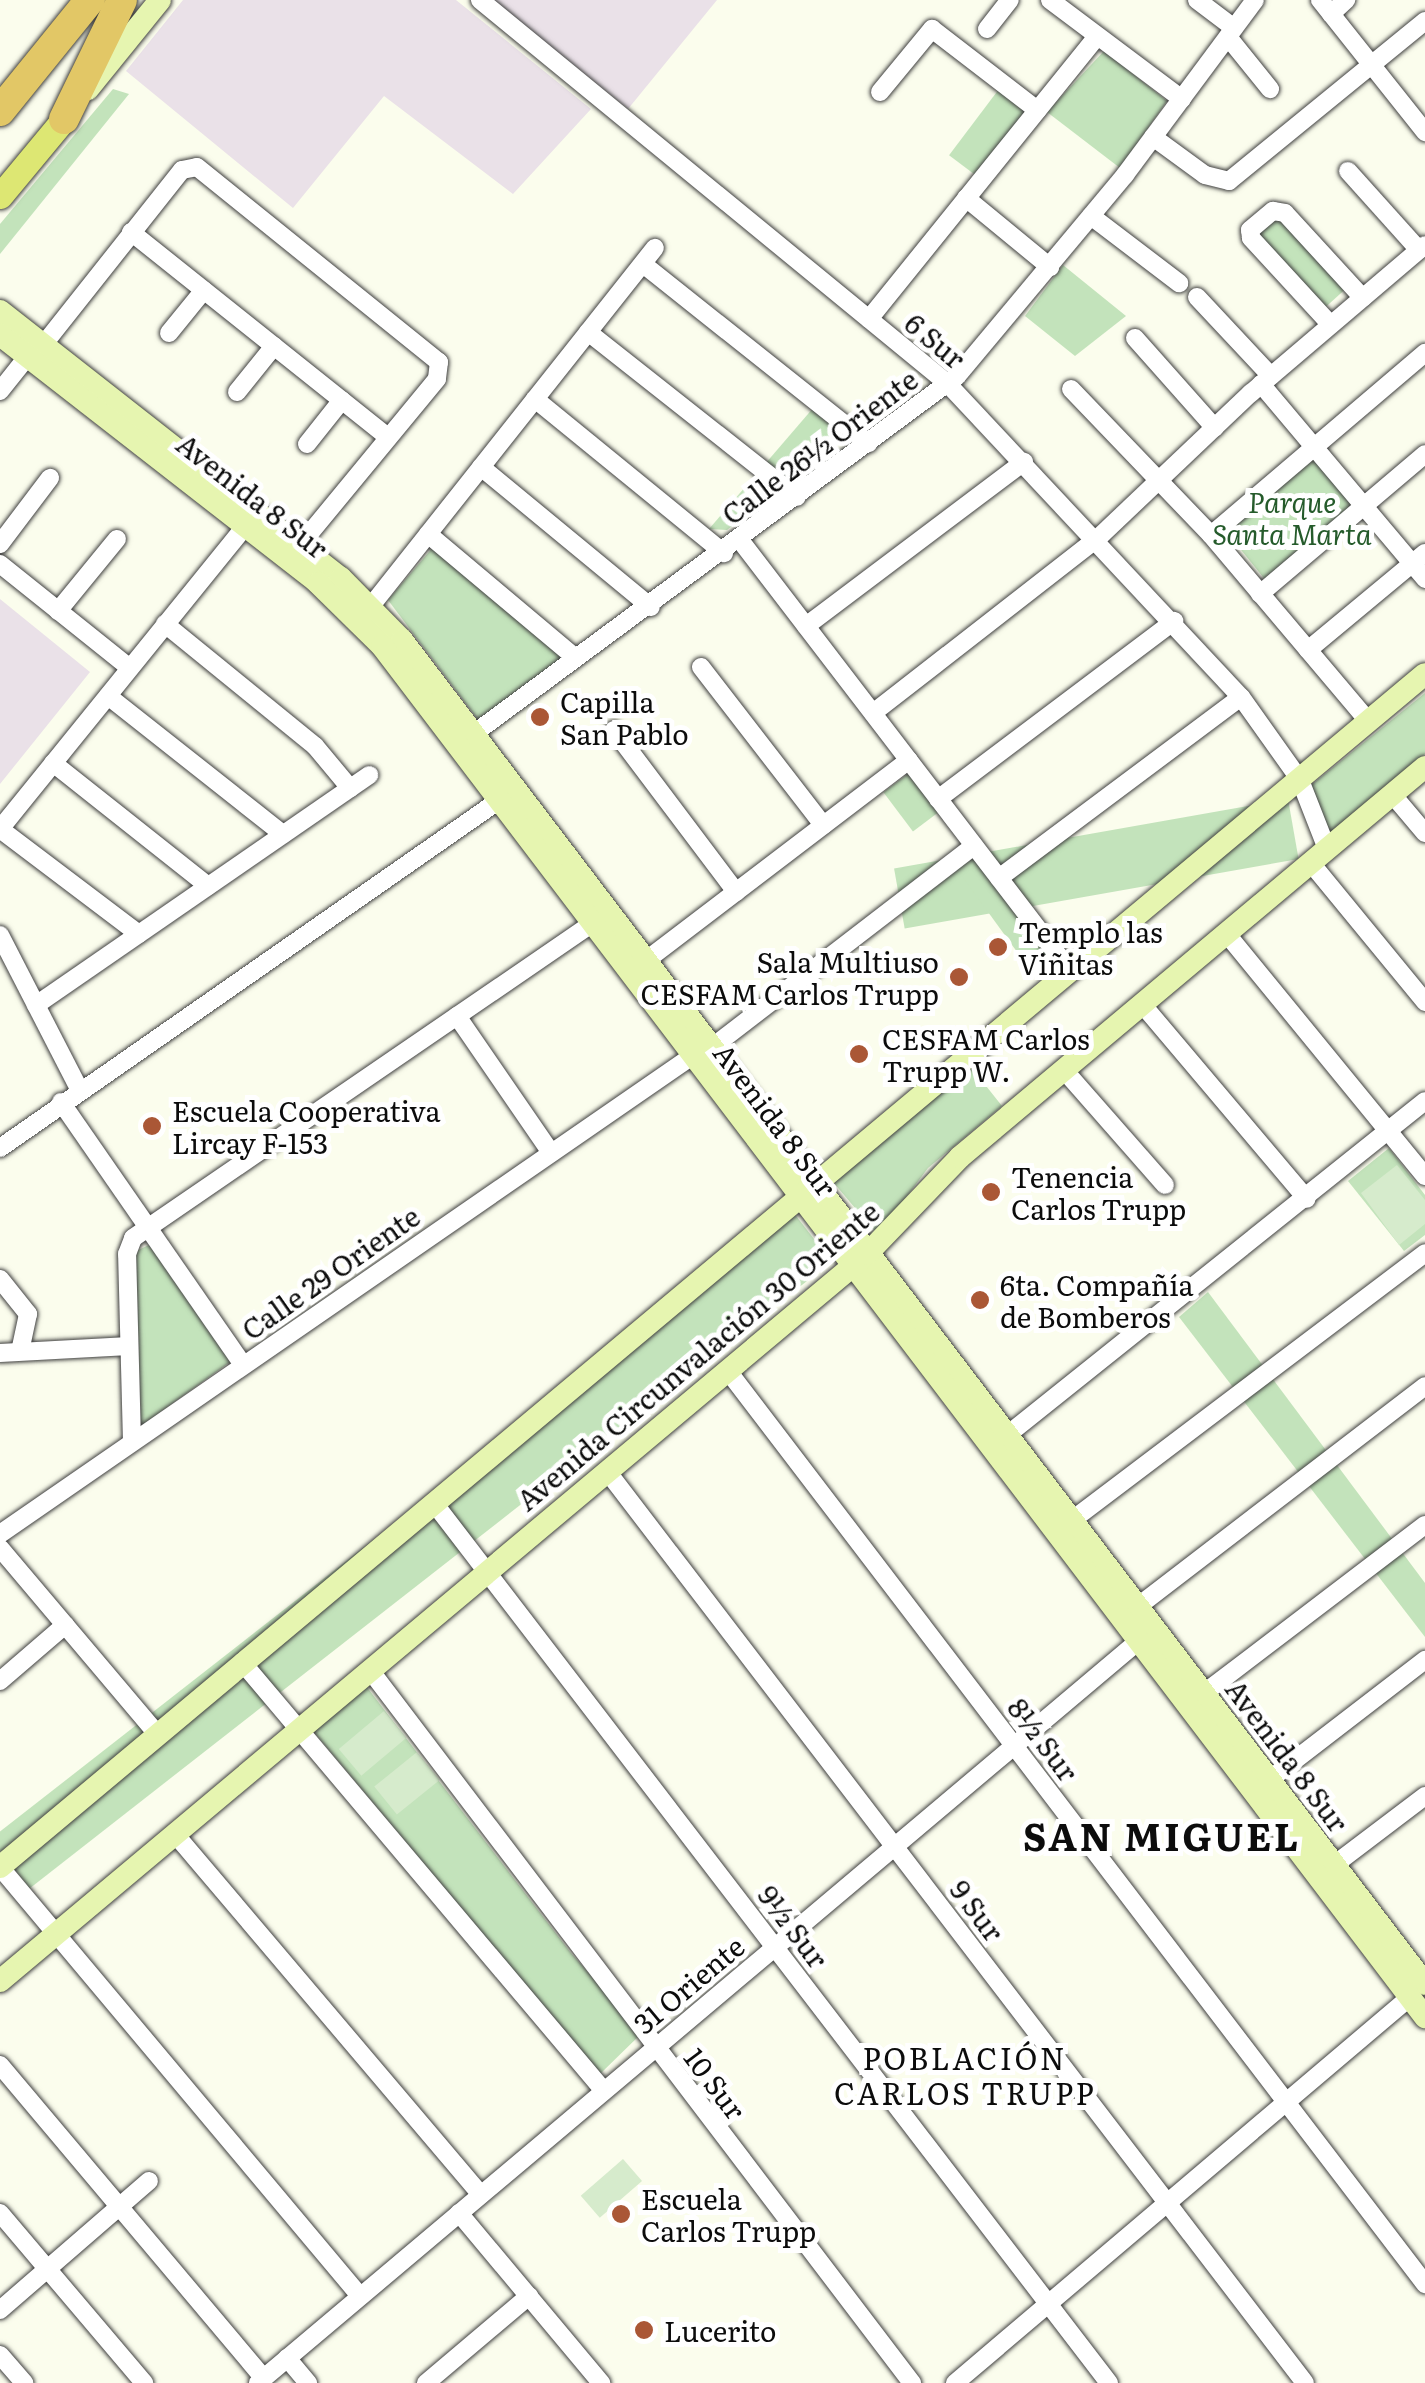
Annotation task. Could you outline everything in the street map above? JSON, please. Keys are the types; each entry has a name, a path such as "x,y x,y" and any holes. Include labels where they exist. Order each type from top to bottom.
{"highway":[{"path":"0,80 65,0"},
{"path":"0,111 90,0"},
{"path":"64,119 122,0"}],"main road":[{"path":"0,196 64,119"}],"street":[{"path":"64,119 160,0"},
{"name":"6 Sur","path":"480,0 947,383 1098,538 1240,697 1300,780 1319,856 1425,1002"},
{"path":"987,29 1010,0"},
{"path":"1050,0 1182,99"},
{"path":"1197,0 1231,33 1270,89"},
{"name":"Calle 26½ Oriente","path":"472,735 652,607 947,383 1050,267 1154,138 1255,0"},
{"path":"1346,0 1325,7 1425,132"},
{"path":"1154,138 1210,178 1229,180 1367,63 1425,22"},
{"path":"880,92 932,29 1037,110"},
{"path":"869,319 1097,36"},
{"path":"0,390 182,170 196,167 439,362 437,380 300,545"},
{"path":"872,713 1098,538 1266,380 1422,247 1348,171"},
{"path":"966,198 1050,267"},
{"path":"1330,324 1249,234 1273,211 1285,214 1362,298"},
{"path":"1091,216 1179,283"},
{"path":"132,232 388,436"},
{"path":"371,606 655,248"},
{"path":"642,264 868,443"},
{"path":"169,334 204,290"},
{"path":"1197,297 1266,380 1314,447 1364,506 1418,558 1425,579"},
{"name":"Avenida 8 Sur","path":"0,311 36,350 371,634 644,962 701,1052"},
{"path":"588,332 797,497"},
{"name":"Avenida 8 Sur","path":"0,336 36,350 300,545 371,606 472,735 504,796 590,924 701,1052 1420,1989"},
{"path":"1134,338 1215,428"},
{"path":"237,392 274,346"},
{"path":"1211,535 1425,354"},
{"path":"1071,389 1211,535 1368,722"},
{"path":"535,399 724,552"},
{"path":"307,444 342,400"},
{"path":"1260,594 1425,454"},
{"path":"806,626 1024,462"},
{"path":"481,467 652,607"},
{"path":"0,544 50,478"},
{"path":"139,934 0,829 245,526"},
{"path":"428,534 576,658"},
{"path":"58,611 117,539"},
{"path":"740,540 1071,972"},
{"path":"1308,650 1418,558"},
{"path":"0,564 130,668"},
{"path":"938,798 1174,621"},
{"path":"165,624 315,746 350,788"},
{"path":"701,667 823,825"},
{"name":"Avenida Circunvalación 30 Oriente","path":"0,1867 1425,674"},
{"path":"108,696 283,834"},
{"path":"999,878 1240,697"},
{"path":"614,730 736,892"},
{"path":"644,962 908,760"},
{"path":"54,763 208,886"},
{"name":"Avenida Circunvalación 30 Oriente","path":"0,1980 860,1260 948,1167 1425,766"},
{"path":"36,1005 369,774"},
{"path":"1392,794 1425,833"},
{"path":"1,1144 504,796"},
{"name":"Calle 29 Oriente","path":"0,1534 701,1052 974,846"},
{"path":"132,1442 126,1254 148,1227 590,924"},
{"path":"1226,934 1425,1176"},
{"path":"0,935 79,1089"},
{"path":"1142,1004 1306,1199"},
{"path":"457,1016 552,1153"},
{"path":"1064,1070 1165,1185"},
{"path":"1006,1436 1425,1101"},
{"path":"61,1102 243,1366"},
{"path":"1071,1520 1425,1253"},
{"name":"Avenida 8 Sur","path":"860,1260 1071,1520 1130,1613"},
{"path":"0,1279 28,1314 20,1348"},
{"path":"0,1353 20,1348 129,1346"},
{"name":"8½ Sur","path":"728,1370 1425,2284"},
{"path":"1130,1613 1425,1386"},
{"name":"9 Sur","path":"608,1471 1305,2383"},
{"name":"9½ Sur","path":"434,1503 1110,2383"},
{"path":"1204,1694 1425,1525"},
{"path":"0,1548 157,1734"},
{"path":"0,1681 65,1625"},
{"name":"Avenida 8 Sur","path":"1146,1634 1204,1694 1334,1865 1420,1989 1425,2017"},
{"name":"31 Oriente","path":"261,2380 1146,1634"},
{"path":"1269,1780 1425,1660"},
{"path":"242,1662 604,2091"},
{"name":"10 Sur","path":"370,1670 912,2383"},
{"path":"1334,1865 1425,1796"},
{"path":"174,1834 480,2195"},
{"path":"0,1867 360,2296"},
{"path":"954,2383 1420,1989"},
{"path":"0,2065 261,2380"},
{"path":"2,2305 149,2181"},
{"path":"460,2213 589,2379"},
{"path":"0,2214 144,2383"},
{"path":"426,2383 528,2296"},
{"path":"0,2354 24,2383"},
{"path":"287,2358 308,2383"}],"shaded area":[{"path":"183,0 456,0 591,109 513,194 384,96 293,208 126,71"},
{"path":"493,0 717,0 628,109"},
{"path":"0,599 90,672 0,784"}],"green space":[{"path":"1104,51 1167,101 1120,168 1047,112"},
{"path":"113,89 129,94 0,254 0,224"},
{"path":"999,89 1027,110 977,176 949,155"},
{"path":"1276,209 1347,288 1321,311 1250,232"},
{"path":"1063,265 1126,316 1075,356 1025,316"},
{"path":"814,407 848,436 727,530 709,529"},
{"name":"Parque Santa Marta","path":"1313,456 1354,507 1265,579 1224,528"},
{"path":"434,546 564,656 479,721 388,600"},
{"path":"1425,693 1425,754 1328,836 1310,786"},
{"path":"909,773 938,812 913,831 883,792"},
{"path":"1288,799 1299,859 905,929 894,868"},
{"path":"978,854 1054,959 1033,974 957,869"},
{"path":"971,1067 1002,1106 928,1168 878,1235 833,1182"},
{"path":"1389,1148 1425,1195 1425,1235 1404,1251 1348,1181"},
{"path":"1397,1165 1425,1200 1425,1224 1399,1245 1361,1193"},
{"path":"793,1212 832,1262 30,1888 0,1851 0,1832"},
{"path":"149,1245 230,1362 141,1426 136,1251"},
{"path":"1208,1292 1425,1583 1425,1637 1179,1317"},
{"path":"366,1686 571,1953 642,2033 600,2074 313,1731"},
{"path":"384,1711 406,1738 361,1776 339,1749"},
{"path":"417,1752 440,1780 397,1815 374,1787"},
{"path":"623,2159 642,2181 600,2218 581,2196"}],"place":[{"name":"Capilla San Pablo","path":"540,717"},
{"name":"Templo las Viñitas","path":"998,947"},
{"name":"Sala Multiuso CESFAM Carlos Trupp","path":"959,977"},
{"name":"CESFAM Carlos Trupp W.","path":"859,1054"},
{"name":"Escuela Cooperativa Lircay F-153","path":"152,1126"},
{"name":"Tenencia Carlos Trupp","path":"991,1192"},
{"name":"6ta. Compañía de Bomberos","path":"980,1300"},
{"name":"Escuela Carlos Trupp","path":"621,2214"},
{"name":"Lucerito","path":"644,2330"}],"district":[{"name":"SAN MIGUEL","path":"1162,1835"},
{"name":"POBLACIÓN CARLOS TRUPP","path":"965,2074"}]}
